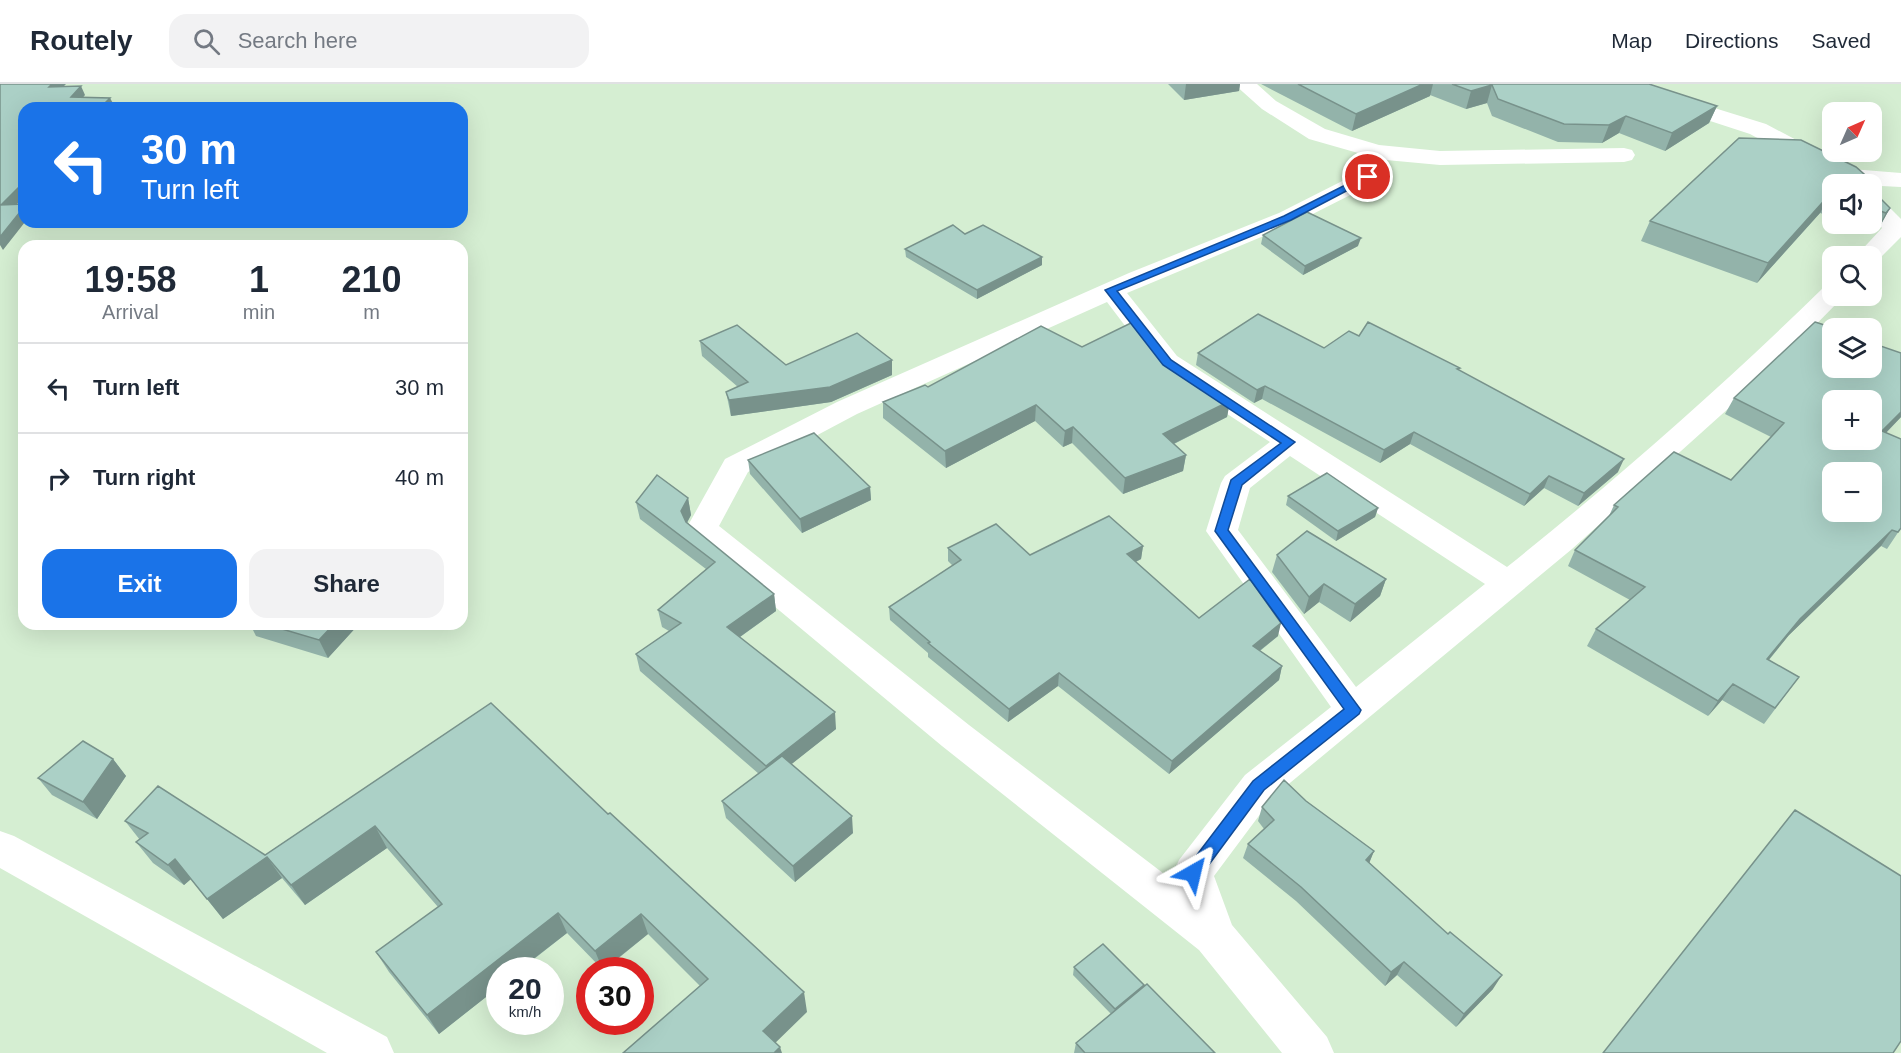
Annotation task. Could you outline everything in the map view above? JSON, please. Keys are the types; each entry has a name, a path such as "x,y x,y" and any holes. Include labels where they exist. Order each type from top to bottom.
{"street":[{"path":"1244,84 1269,105 1317,134 1377,152 1440,158 1624,155"},
{"path":"1616,84 1758,129 1839,174"},
{"path":"1311,1053 1214,936 1071,828 702,529 736,466 847,408 1111,290 1287,218 1368,177 1377,152"},
{"path":"1882,180 1901,180"},
{"path":"1878,246 1896,228 1882,213"},
{"path":"1111,290 1167,363 1509,584"},
{"path":"1214,936 1193,873 1259,786 1561,541 1760,365 1822,303"},
{"path":"1289,442 1236,483 1222,531 1353,710"},
{"path":"0,848 371,1053"}],"building":[{"path":"0,84 81,86 71,97 110,98 106,102 18,102 18,188 1,205 18,204 18,214 0,237"},
{"path":"1298,84 1423,84 1356,114"},
{"path":"1452,84 1649,84 1717,106 1672,133 1626,116 1609,125 1564,124 1498,99 1492,85 1471,91"},
{"path":"1739,138 1801,140 1822,150 1822,162 1846,162 1864,174 1822,174 1822,203 1768,263 1650,221"},
{"path":"1882,200 1890,208 1886,213 1882,212"},
{"path":"1307,212 1361,238 1305,266 1263,235"},
{"path":"953,225 965,234 983,225 1042,257 977,290 905,249"},
{"path":"1258,314 1324,348 1349,331 1359,336 1368,322 1460,368 1457,369 1624,459 1584,493 1549,476 1530,494 1414,432 1384,450 1265,386 1257,390 1198,353"},
{"path":"1133,322 1158,354 1230,401 1163,434 1186,455 1125,478 1073,427 1065,431 1036,405 945,451 883,402 925,385 928,387 1041,326 1082,347"},
{"path":"1815,322 1822,324 1822,378 1882,378 1882,346 1901,353 1901,412 1882,431 1901,439 1901,528 1898,532 1892,530 1800,619 1767,659 1799,677 1775,708 1733,684 1718,701 1596,629 1645,587 1575,550 1618,507 1614,505 1674,452 1731,480 1784,423 1734,398"},
{"path":"737,325 786,365 857,333 892,360 830,387 729,400 726,392 748,382 700,341"},
{"path":"814,433 870,487 800,519 748,460"},
{"path":"1327,473 1378,508 1338,531 1288,496"},
{"path":"657,475 688,498 681,511 686,522 774,594 727,627 835,712 766,766 636,654 681,623 658,610 715,562 636,502"},
{"path":"1109,516 1143,546 1127,554 1199,618 1250,579 1281,623 1253,646 1282,666 1172,761 1059,673 1009,709 928,643 930,642 889,607 961,560 948,548 996,524 1030,555"},
{"path":"1307,531 1386,579 1355,604 1324,584 1309,597 1277,555"},
{"path":"285,630 328,630 319,640"},
{"path":"491,703 608,814 610,813 804,992 763,1031 780,1047 774,1053 623,1053 644,1035 654,1035 654,1026 708,979 641,914 595,951 558,913 501,957 486,957 486,969 427,1015 376,952 442,904 375,826 291,885 267,857 207,899 175,859 168,865 136,842 148,833 125,821 158,786 265,855"},
{"path":"83,741 113,759 83,802 38,778"},
{"path":"782,756 852,816 793,866 722,801"},
{"path":"1284,780 1306,801 1374,851 1366,860 1448,934 1450,932 1502,975 1464,1014 1404,962 1391,972 1301,887 1248,844 1274,820 1262,807"},
{"path":"1795,810 1901,876 1901,1041 1893,1053 1603,1053"},
{"path":"1103,944 1144,985 1115,1009 1074,967"},
{"path":"1147,984 1215,1053 1085,1053 1076,1043"}],"route":[{"path":"1193,873 1259,786 1353,710 1222,531 1236,483 1289,442 1167,363 1111,290 1287,218 1368,177"}]}
